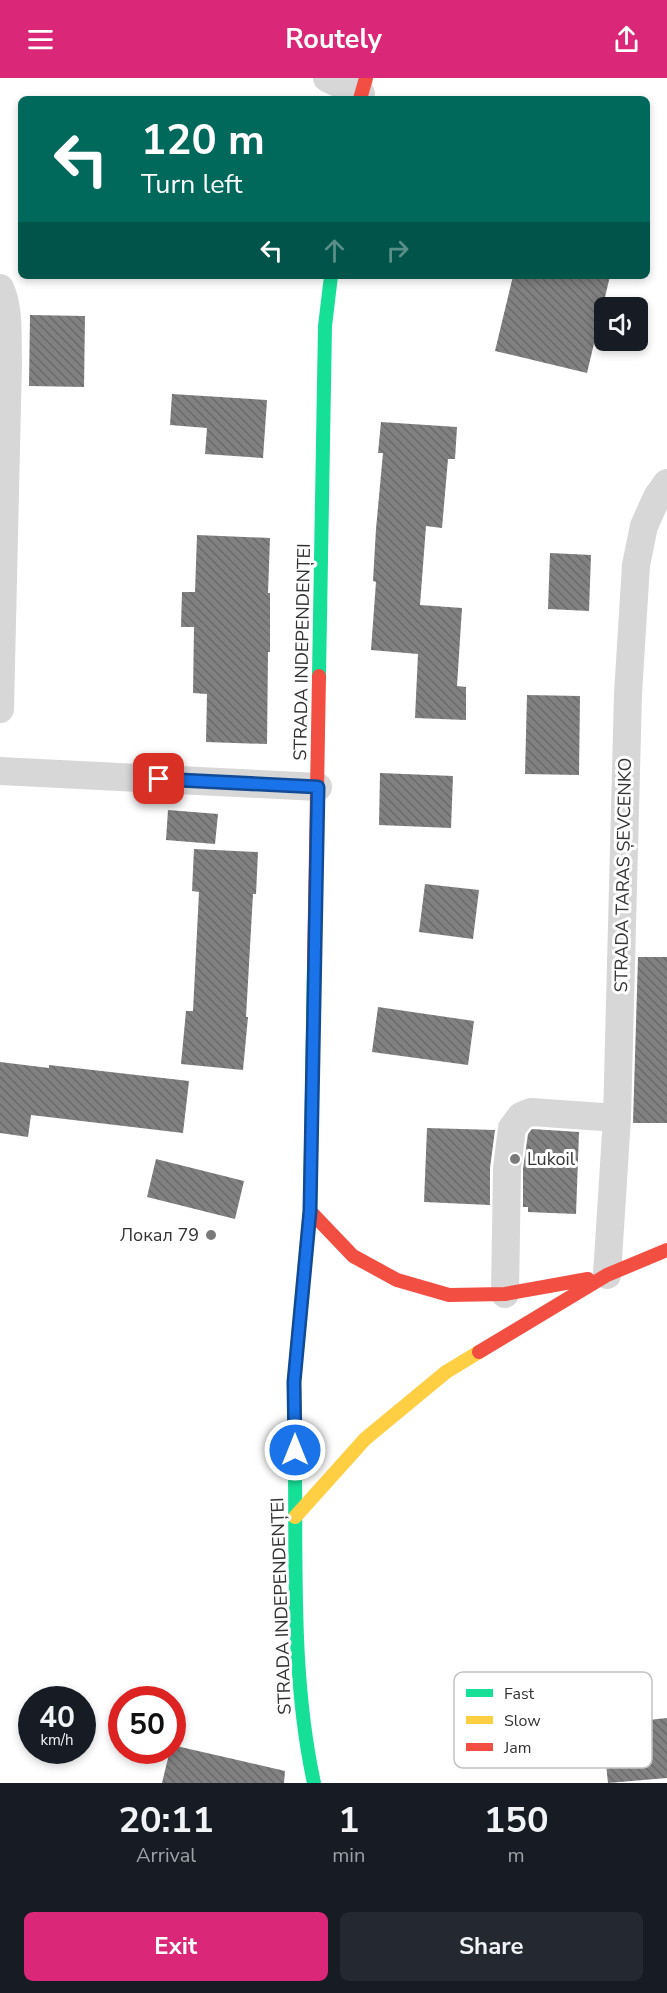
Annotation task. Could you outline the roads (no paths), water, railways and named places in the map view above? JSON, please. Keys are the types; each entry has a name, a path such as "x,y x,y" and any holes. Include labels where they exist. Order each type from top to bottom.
{"main road":[{"name":"STRADA INDEPENDENȚEI","path":"314,1783 305,1742 297,1637 294,1382 310,1211 325,326 331,279"},
{"path":"310,1211 353,1256 397,1280 449,1295 505,1294 607,1275"},
{"path":"295,1517 365,1439 446,1372 607,1275 667,1250"}],"street":[{"path":"327,78 362,90"},
{"path":"0,288 7,327 8,362 0,709"},
{"name":"STRADA TARAS ȘEVCENKO","path":"607,1275 617,1118 628,694 636,565 644,526 657,497 667,483"},
{"path":"0,771 318,787"},
{"path":"505,1294 507,1168 512,1128 521,1116 531,1112 617,1118"}],"place":[{"name":"Lukoil","path":"515,1159"},
{"name":"Локал 79","path":"211,1235"}]}
